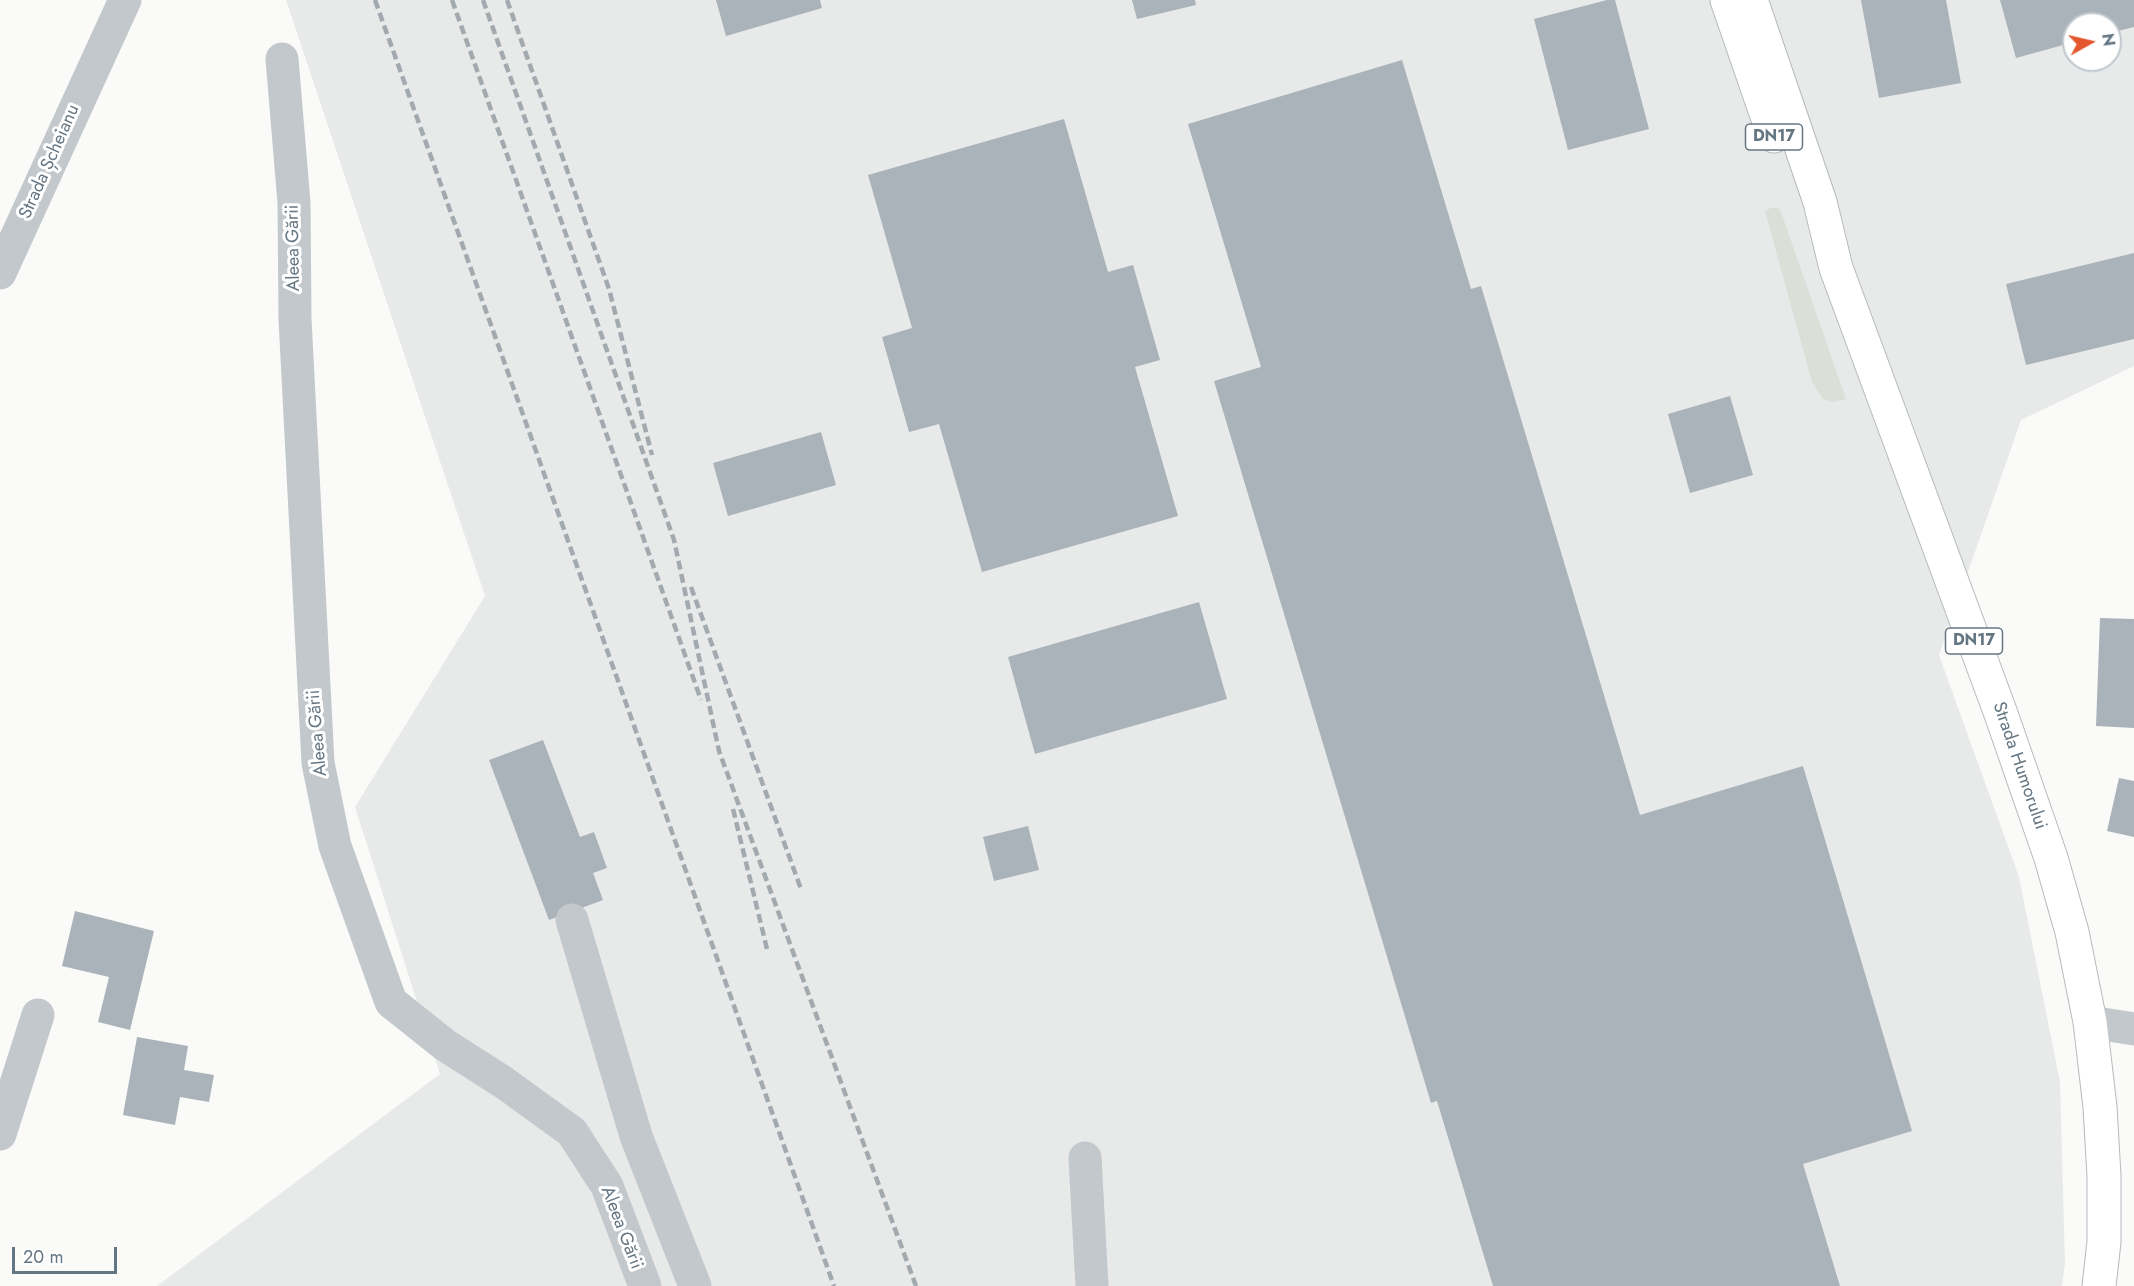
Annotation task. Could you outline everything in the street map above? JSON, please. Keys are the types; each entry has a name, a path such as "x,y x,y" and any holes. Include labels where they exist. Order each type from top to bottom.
{"main road":[{"name":"Strada Humorului","path":"1727,0 1798,204 1836,268"},
{"name":"Strada Humorului","path":"1752,0 1820,202 1836,268 1981,658 2051,858 2072,932 2090,1022 2100,1107 2104,1176 2103,1242 2099,1286"}],"street":[{"name":"Strada Șcheianu","path":"0,273 125,0"},
{"name":"Aleea Gării","path":"282,59 294,203 295,319 318,763 335,846 391,1002 445,1045 503,1082 572,1132 607,1186 645,1286"},
{"path":"572,920 636,1136 695,1286"},
{"path":"0,1134 38,1015"},
{"path":"2090,1022 2134,1029"},
{"path":"1084,1158 1092,1286"}],"shaded area":[{"path":"286,0 2134,0 2134,366 2021,420 1939,655 2019,877 2060,1082 2065,1264 2062,1286 157,1286 440,1074 355,807 485,596"},
{"path":"1778,208 1781,212 1846,399 1834,402 1823,399 1812,382 1765,211"}],"building":[{"path":"716,0 820,0 822,8 726,36"},
{"path":"1132,0 1195,0 1196,5 1137,19"},
{"path":"1607,0 1615,0 1649,129 1568,150 1534,19"},
{"path":"1861,0 1946,0 1961,83 1879,98"},
{"path":"2000,0 2134,0 2134,27 2122,30 2122,12 2062,12 2062,45 2016,58"},
{"path":"1402,60 1471,289 1481,286 1640,815 1803,766 1912,1131 1803,1164 1840,1286 1493,1286 1437,1101 1431,1103 1214,381 1261,367 1188,124"},
{"path":"1064,119 1108,272 1133,265 1160,360 1135,367 1178,516 982,572 939,424 909,432 882,337 912,328 868,175"},
{"path":"2134,253 2134,339 2026,365 2006,284"},
{"path":"1730,396 1753,475 1690,493 1668,414"},
{"path":"821,432 836,485 728,516 713,463"},
{"path":"1199,602 1227,699 1035,754 1008,657"},
{"path":"2100,618 2134,619 2134,728 2096,726"},
{"path":"543,740 580,837 594,832 607,868 593,873 603,900 549,920 489,760"},
{"path":"2119,778 2134,781 2134,837 2107,831"},
{"path":"1028,826 1039,870 994,881 983,837"},
{"path":"75,911 154,931 130,1030 98,1022 109,977 62,966"},
{"path":"137,1037 188,1046 184,1070 214,1075 209,1102 180,1097 175,1125 123,1115"}],"railway":[{"path":"375,0 834,1286"},
{"path":"452,0 701,700"},
{"path":"483,0 674,540 719,751 916,1286"},
{"path":"507,0 609,289 652,455"},
{"path":"691,587 801,889"},
{"path":"733,809 767,949"}]}
